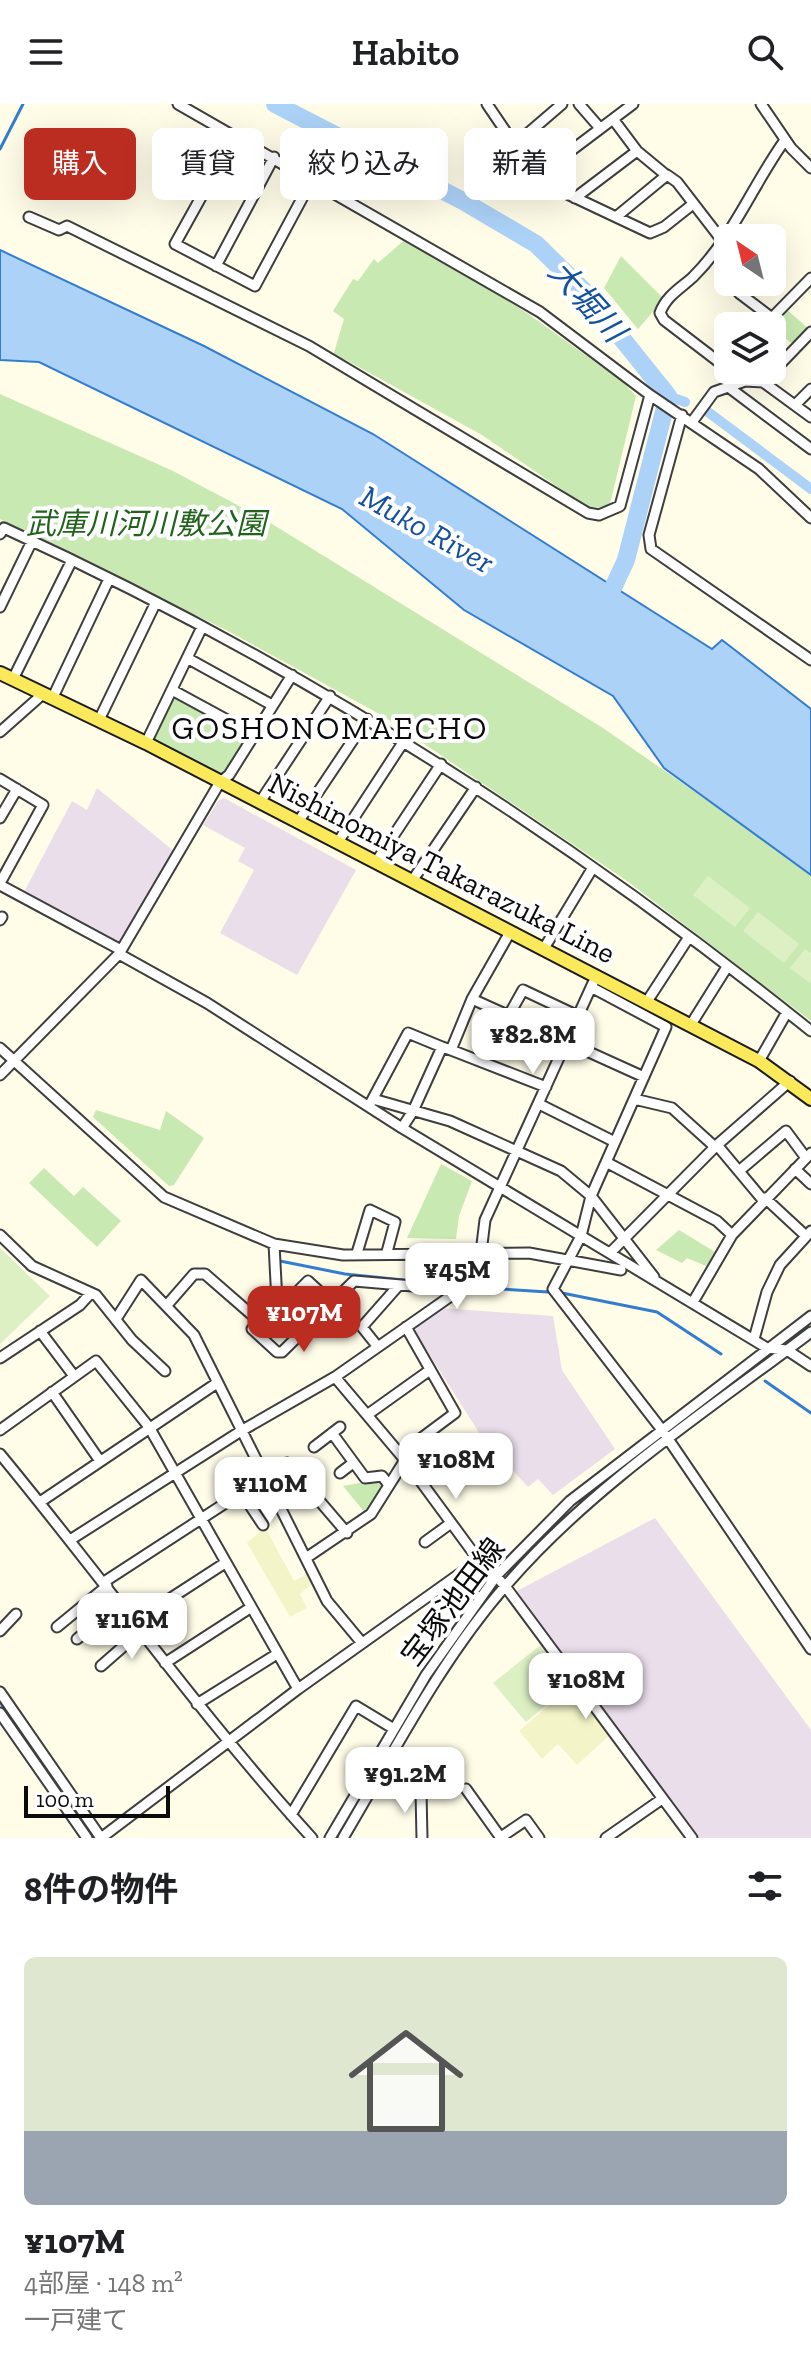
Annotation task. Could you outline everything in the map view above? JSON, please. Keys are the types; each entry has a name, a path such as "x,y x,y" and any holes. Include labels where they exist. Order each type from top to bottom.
{"main road":[{"name":"Nishinomiya Takarazuka Line","path":"0,673 146,743 338,842 543,950 594,982 646,1003 759,1061 811,1099"}],"street":[{"path":"178,104 221,128"},
{"path":"487,104 503,128"},
{"path":"534,128 562,104"},
{"path":"579,104 599,127"},
{"path":"576,145 633,104"},
{"path":"761,104 785,140 811,168"},
{"path":"613,119 637,151 677,182 714,230"},
{"path":"738,224 752,188 785,140"},
{"path":"576,197 637,151"},
{"path":"264,152 280,160"},
{"path":"216,266 274,157"},
{"path":"616,217 666,175"},
{"path":"576,198 650,233 664,227 693,204"},
{"path":"199,200 175,244 255,286 301,200"},
{"path":"350,200 540,312 651,395 759,469 811,518"},
{"path":"29,217 59,230 67,226 309,346 588,513 599,515 620,506 651,395"},
{"path":"714,253 674,292 660,313 664,320 714,358"},
{"path":"778,312 811,278"},
{"path":"742,296 758,312"},
{"path":"786,358 811,332"},
{"path":"692,422 714,392 734,384"},
{"path":"766,384 811,417"},
{"path":"727,386 811,449"},
{"path":"795,405 811,389"},
{"path":"680,414 649,535 651,549 811,660"},
{"path":"0,534 4,528 156,602 330,696 404,741 476,787 689,937 811,1031"},
{"path":"0,607 32,541"},
{"path":"13,679 72,560"},
{"path":"0,732 49,695 109,579"},
{"path":"99,720 156,602"},
{"path":"146,743 202,627"},
{"path":"187,658 272,705"},
{"path":"0,1075 120,952 220,782 229,775 292,675"},
{"path":"172,690 253,734"},
{"path":"260,802 330,696"},
{"path":"298,822 367,719"},
{"path":"338,842 404,741"},
{"path":"376,862 441,764"},
{"path":"0,779 43,805 0,884 207,1003 370,1103 402,1128 767,1348 787,1350 811,1366"},
{"path":"412,881 476,787"},
{"path":"0,818 17,789"},
{"path":"543,950 592,869"},
{"path":"402,1128 509,934"},
{"path":"646,1003 689,937"},
{"path":"690,1026 727,967"},
{"path":"70,1540 241,1431 335,1377 478,1277 485,1220 594,982 666,1027 591,1196 581,1236 553,1289 662,1430 811,1649"},
{"path":"509,1015 523,990 578,1016"},
{"path":"472,999 644,1077"},
{"path":"759,1061 787,1012"},
{"path":"370,1103 408,1033 546,1087"},
{"path":"0,1048 164,1197 274,1244 343,1255 387,1252 529,1253 621,1270"},
{"path":"610,1253 716,1146 790,1081"},
{"path":"634,1099 672,1108 716,1146 764,1199 809,1233 780,1265 767,1292 754,1339"},
{"path":"370,1103 450,1121 561,1171 591,1196 657,1281"},
{"path":"539,1104 615,1142"},
{"path":"693,1302 732,1235 809,1155 786,1131 739,1171"},
{"path":"606,1162 717,1221 732,1235"},
{"path":"795,1169 811,1184"},
{"path":"357,1253 370,1210 395,1222 387,1252"},
{"path":"0,1235 32,1266 96,1295 165,1371"},
{"path":"274,1244 281,1304 286,1318 301,1334"},
{"path":"167,1305 194,1274 205,1274 259,1321"},
{"path":"332,1303 308,1281 252,1329 277,1352 282,1352 301,1334 332,1303 354,1281 413,1286 421,1278 467,1284"},
{"path":"116,1319 141,1280 194,1335 327,1601 362,1643"},
{"path":"378,1347 362,1327 399,1285"},
{"path":"0,1358 90,1294"},
{"name":"宝塚池田線","path":"330,1838 447,1644 497,1575 570,1501 811,1316"},
{"path":"306,1558 371,1514 402,1457 455,1413 406,1327"},
{"path":"40,1331 74,1376"},
{"path":"343,1838 438,1678 505,1586 571,1517 811,1332"},
{"path":"0,1430 96,1361 149,1427 298,1689"},
{"path":"367,1415 430,1370"},
{"path":"335,1377 402,1457 480,1562 488,1564 497,1575 692,1838"},
{"path":"40,1502 217,1383"},
{"path":"52,1392 100,1461"},
{"path":"314,1447 336,1430 353,1463 365,1478 382,1476 389,1485"},
{"path":"0,1454 106,1584 228,1745 312,1838"},
{"path":"57,1627 106,1584 200,1518 287,1463 347,1533"},
{"path":"340,1473 353,1463"},
{"path":"241,1492 263,1525"},
{"path":"425,1542 451,1523"},
{"path":"0,1692 101,1838 228,1745 298,1689 480,1562"},
{"path":"134,1622 225,1563"},
{"path":"77,1639 120,1603"},
{"path":"165,1663 250,1608"},
{"path":"0,1631 16,1614"},
{"path":"101,1666 141,1631"},
{"path":"197,1704 277,1654"},
{"path":"291,1815 356,1706 394,1729"},
{"path":"0,1713 87,1838"},
{"path":"466,1789 501,1837 526,1820 539,1838"},
{"path":"421,1792 422,1838"},
{"path":"609,1837 662,1799"}],"shaded area":[{"path":"97,788 175,852 118,944 23,894 72,801 87,810"},
{"path":"224,798 356,870 297,975 220,933 254,870 238,861 245,848 203,825 218,801"},
{"path":"441,1308 553,1316 562,1370 615,1449 553,1495 538,1479 528,1487 480,1434 413,1329"},
{"path":"655,1518 811,1730 811,1838 695,1838 515,1592"}],"green space":[{"path":"408,237 524,311 623,382 636,396 609,508 587,507 482,435 346,360 333,356 344,319 333,311 353,279 358,281 374,259 378,263"},
{"path":"621,256 664,299 638,329 604,288"},
{"path":"786,309 809,329 794,345 786,339 786,312 783,312"},
{"name":"武庫川河川敷公園","path":"0,394 171,470 264,519 603,728 793,860 811,875 811,1021 627,881 383,716 228,631 0,519"},
{"path":"174,695 247,737 223,775 152,739"},
{"path":"708,876 750,908 735,927 693,895"},
{"path":"758,912 799,944 784,963 743,931"},
{"path":"805,949 811,953 811,984 790,968"},
{"path":"96,1110 160,1130 166,1111 204,1138 174,1185 169,1186 93,1117"},
{"path":"441,1164 472,1181 459,1216 456,1239 407,1238"},
{"path":"44,1168 74,1196 83,1187 121,1221 97,1247 29,1183"},
{"path":"679,1230 715,1252 706,1266 687,1258 682,1263 656,1250"},
{"path":"0,1248 50,1296 0,1344"},
{"path":"381,1479 385,1485 366,1514 343,1486"},
{"path":"265,1527 294,1581 307,1574 312,1584 300,1594 307,1608 290,1617 247,1543"},
{"path":"543,1643 564,1672 556,1679 565,1690 526,1722 493,1683"},
{"path":"573,1684 610,1735 577,1765 558,1744 542,1759 519,1731"}],"water":[{"name":"Muko River","path":"0,250 204,346 373,434 712,649 722,640 811,709 811,875 664,768 613,696 464,610 342,509 39,362 0,360"}],"waterway":[{"path":"0,149 23,104"},
{"name":"大堀川","path":"275,104 463,201 536,244 583,290 668,396 626,560 604,607"},
{"path":"668,396 685,402"},
{"path":"708,412 811,489"},
{"path":"280,1261 345,1274 413,1281"},
{"path":"471,1287 548,1292"},
{"path":"562,1293 657,1312 721,1354"},
{"path":"765,1381 811,1413"},
{"path":"0,1702 94,1837"}],"district":[{"name":"GOSHONOMAECHO","path":"330,728"}]}
